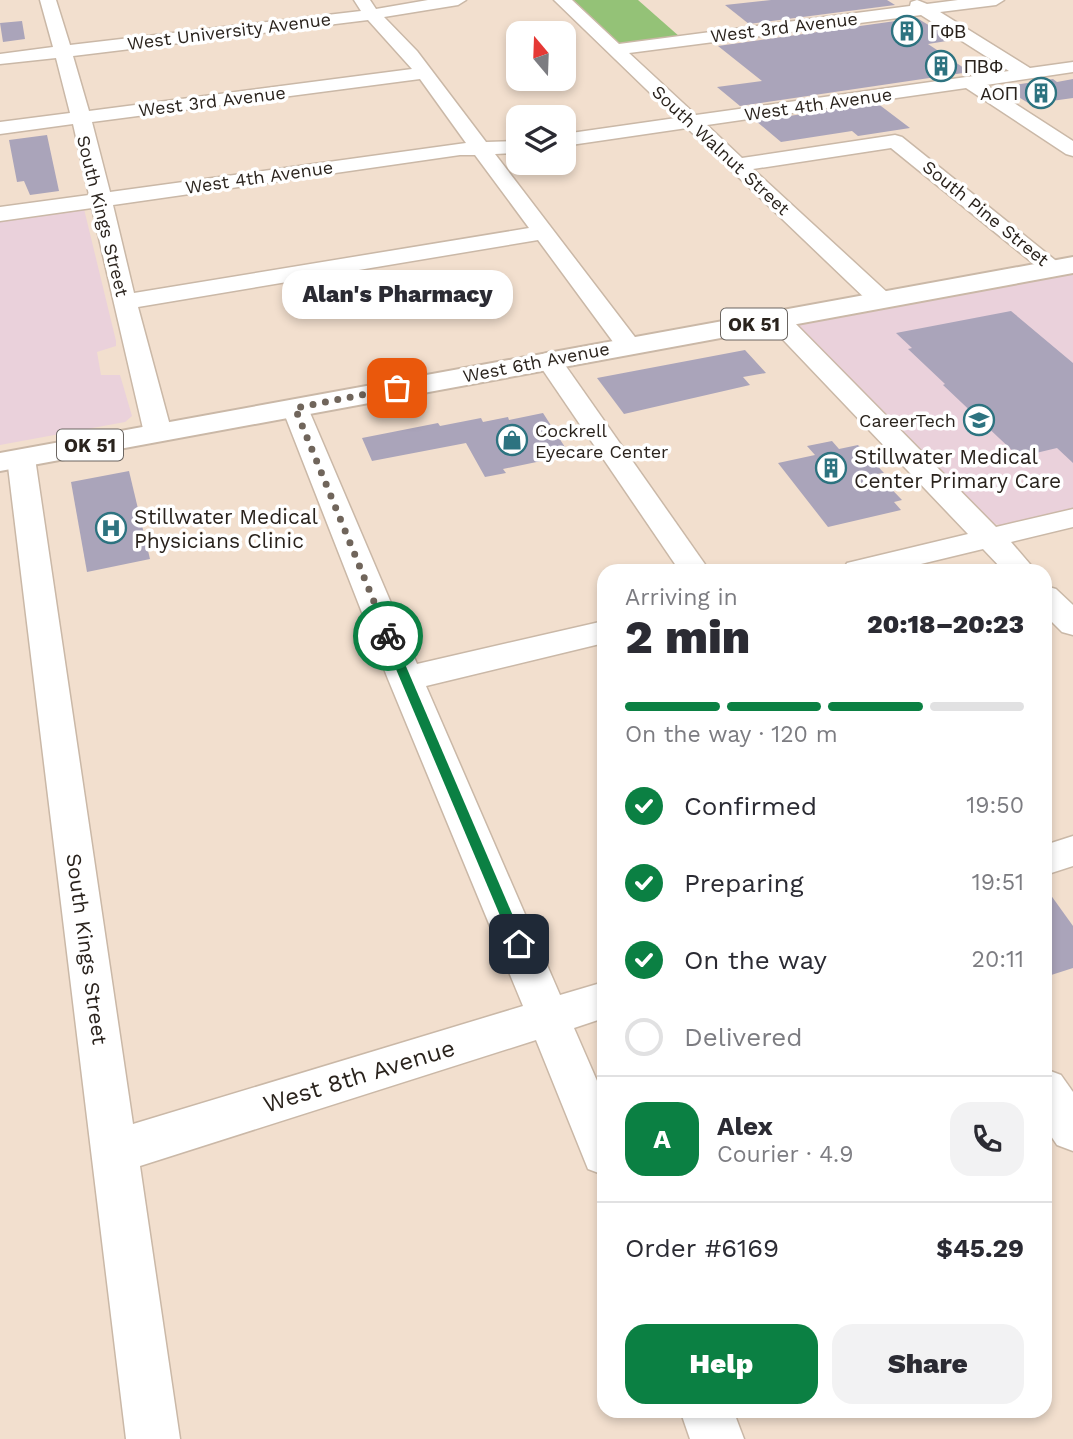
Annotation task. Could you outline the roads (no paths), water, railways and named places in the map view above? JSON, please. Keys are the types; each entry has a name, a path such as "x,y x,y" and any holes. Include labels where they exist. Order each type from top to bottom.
{"highway":[{"name":"West 6th Avenue","path":"11,460 1063,266"}],"street":[{"name":"South Kings Street","path":"48,0 65,51 79,118 158,433"},
{"name":"West University Avenue","path":"0,59 367,7 458,0"},
{"name":"South Walnut Street","path":"562,0 880,299"},
{"name":"West 3rd Avenue","path":"614,50 916,5 996,0"},
{"path":"916,5 1027,74"},
{"path":"367,7 411,54 628,345"},
{"name":"West 4th Avenue","path":"576,138 1073,66"},
{"name":"West 3rd Avenue","path":"0,128 425,73"},
{"path":"969,82 1073,150"},
{"name":"South Pine Street","path":"736,165 895,141 1063,266"},
{"name":"West 4th Avenue","path":"0,214 479,148 506,147"},
{"path":"124,302 544,232"},
{"path":"778,320 1014,564"},
{"path":"549,360 690,564"},
{"path":"295,408 405,679 550,1017 597,1135"},
{"name":"South Kings Street","path":"11,460 114,1152 153,1439"},
{"path":"882,564 1073,518"},
{"path":"1052,603 1073,624"},
{"path":"405,679 597,634"},
{"path":"1052,858 1073,851"},
{"name":"West 8th Avenue","path":"114,1152 597,1001"},
{"path":"1052,1098 1073,1130"},
{"path":"709,1418 717,1439"}],"place":[{"name":"ΓΦΒ","path":"907,31"},
{"name":"ΠΒΦ","path":"941,66"},
{"name":"AOΠ","path":"1041,93"},
{"name":"Alan's Pharmacy","path":"397,388"},
{"name":"CareerTech","path":"979,420"},
{"name":"Cockrell Eyecare Center","path":"512,440"},
{"name":"Stillwater Medical Center Primary Care","path":"831,468"},
{"name":"Stillwater Medical Physicians Clinic","path":"111,528"}]}
